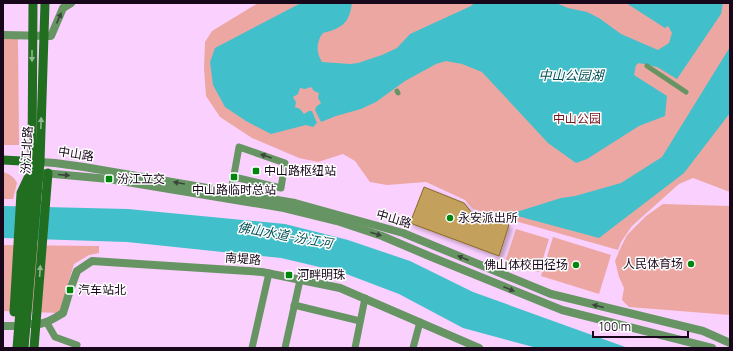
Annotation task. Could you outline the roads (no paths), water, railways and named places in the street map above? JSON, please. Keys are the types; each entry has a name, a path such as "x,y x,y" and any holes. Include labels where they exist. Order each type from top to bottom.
{"main road":[{"name":"汾江北路","path":"33,3 40,162"},
{"name":"汾江北路","path":"21,297 40,162 45,3"},
{"path":"3,160 40,162"},
{"path":"34,348 24,325 21,297 21,193 39,173"},
{"path":"11,348 24,325 37,310 39,173"},
{"path":"21,297 24,325 24,348"},
{"path":"17,348 24,325"}],"street":[{"path":"3,35 51,36 63,8 71,3"},
{"path":"647,66 686,92"},
{"path":"230,196 239,147 285,163 281,188 234,177"},
{"path":"39,173 40,162"},
{"name":"中山路","path":"40,162 230,196 337,221 382,236 562,310 712,348"},
{"name":"中山路","path":"39,173 295,203 403,233 551,294 703,331 730,343"},
{"name":"南堤路","path":"3,326 47,323 63,313 77,271 92,261 262,272 340,288 479,348"},
{"path":"252,348 268,273"},
{"path":"284,348 300,280"},
{"path":"354,348 365,298"},
{"path":"294,305 360,321"},
{"path":"414,348 420,322"},
{"path":"47,323 55,337 77,345"}],"water":[{"name":"中山公园湖","path":"301,3 352,3 349,16 344,24 323,33 318,44 319,55 322,62 350,64 358,63 382,55 397,48 410,34 471,6 474,3 556,3 568,8 587,12 599,18 621,34 658,50 669,43 672,33 668,26 665,28 626,3 723,3 721,14 677,79 657,67 639,63 636,65 634,75 667,96 665,116 639,126 587,159 576,163 548,143 482,72 462,64 446,61 436,64 405,81 376,102 361,109 321,122 315,110 321,103 318,98 319,93 314,91 311,87 305,89 300,88 298,94 293,97 296,102 295,107 300,109 304,114 312,111 317,123 313,127 306,125 271,134 246,121 225,107 213,85 210,62 215,48"},
{"path":"730,47 730,113 684,173 599,238 510,214 561,198 575,196 621,183 662,157"},
{"name":"佛山水道-汾江河","path":"3,206 128,209 285,224 348,240 410,261 473,292 628,348 537,348 463,328 399,294 341,272 281,258 127,242 3,238"}],"place":[{"name":"中山路枢纽站","path":"256,171"},
{"name":"中山路临时总站","path":"234,177"},
{"name":"汾江立交","path":"109,179"},
{"name":"永安派出所","path":"450,218"},
{"name":"人民体育场","path":"691,264"},
{"name":"佛山体校田径场","path":"576,265"},
{"name":"河畔明珠","path":"289,275"},
{"name":"汽车站北","path":"70,290"}],"park label":[{"name":"中山公园","path":"577,119"}]}
